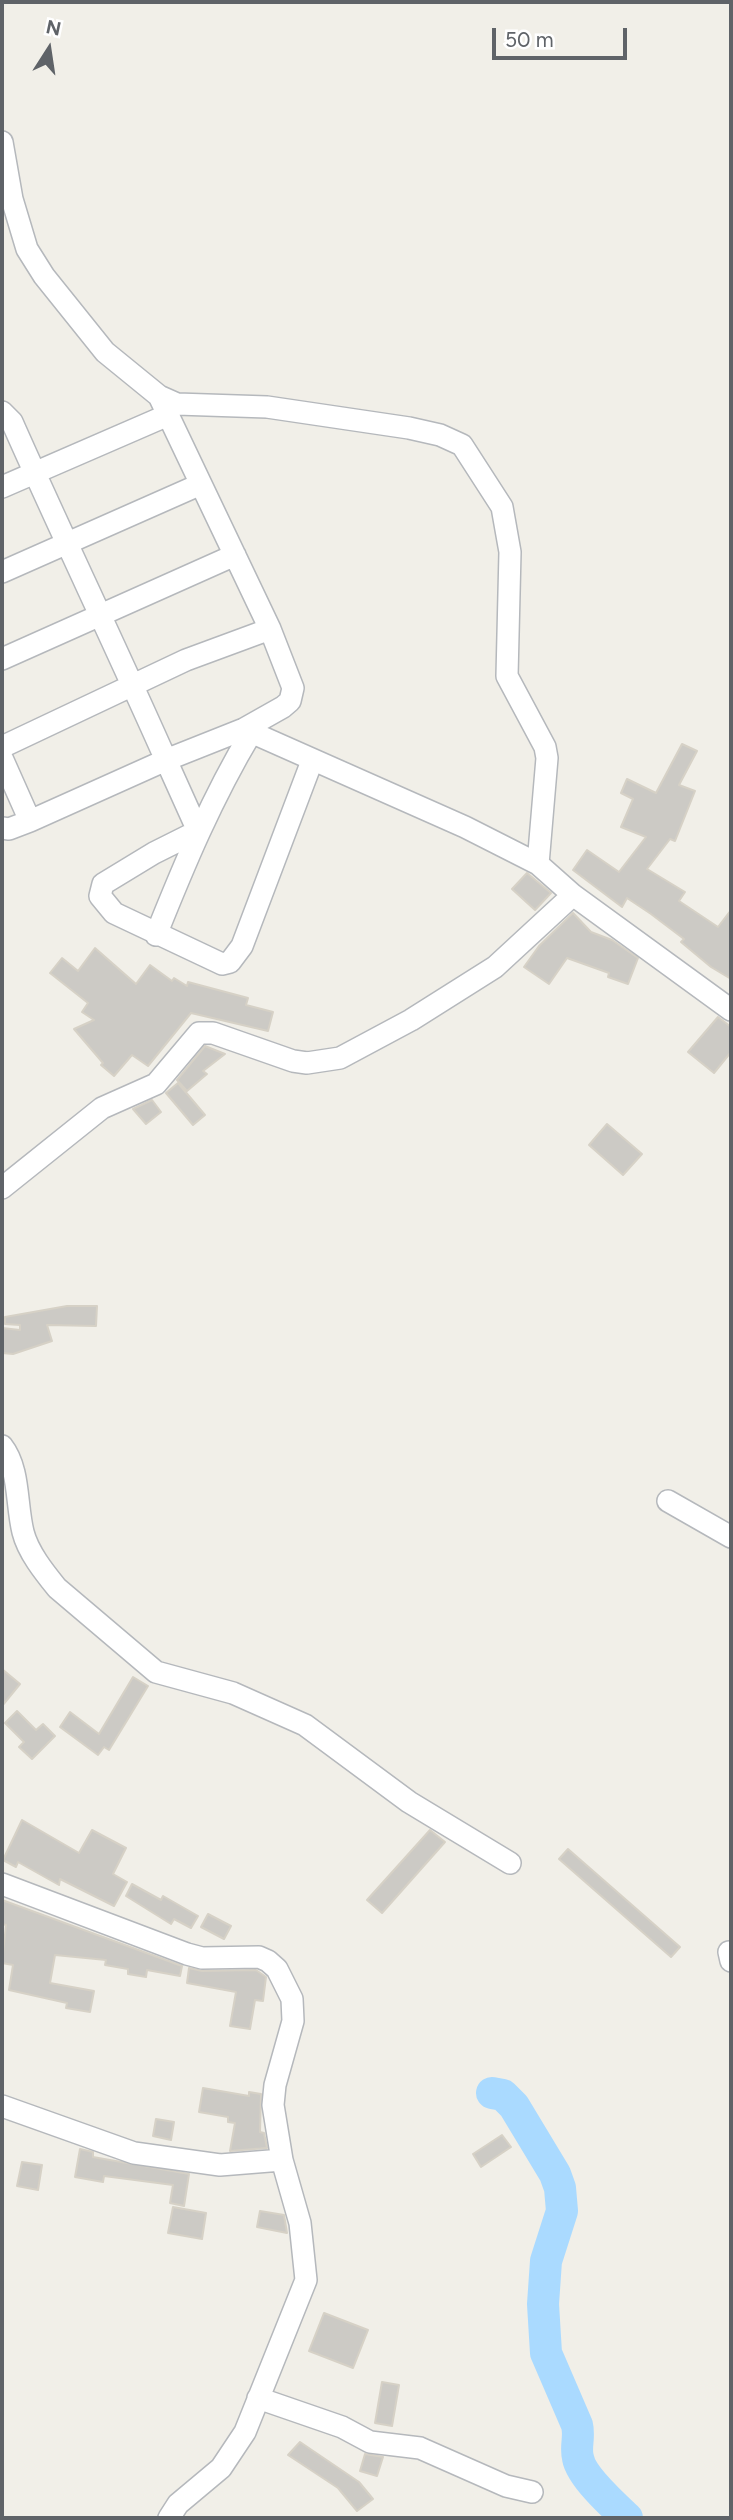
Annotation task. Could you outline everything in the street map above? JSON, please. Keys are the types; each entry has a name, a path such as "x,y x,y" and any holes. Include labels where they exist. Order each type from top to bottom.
{"street":[{"path":"2,142 12,199 32,258 113,361 163,405 292,680 292,696 283,707 247,731 166,760 30,821 9,829 2,828"},
{"path":"2,487 163,405 267,407 409,428 440,435 461,445 502,507 506,522 510,561 507,676 545,747 547,758 538,864"},
{"path":"2,412 12,422 198,831"},
{"path":"2,572 201,484"},
{"path":"2,659 235,555"},
{"path":"2,747 186,660 270,629"},
{"path":"247,731 464,827 538,864 573,895 731,1010"},
{"path":"156,935 198,831 247,731"},
{"path":"2,758 30,821"},
{"path":"198,831 154,853 103,884 100,890 103,901 114,914 214,962 230,962 237,954 312,761"},
{"path":"2,1188 102,1108 156,1084 199,1033 213,1033 307,1063 340,1058 411,1020 495,967 573,895"},
{"path":"2,1446 16,1483 23,1535 44,1572 57,1588 156,1672 233,1693 305,1725 409,1802 510,1863"},
{"path":"667,1501 731,1537"},
{"path":"2,1884 187,1954 202,1958 260,1957 277,1969 293,2010 272,2096 282,2160 300,2223 306,2280 258,2398 232,2453 221,2468 178,2504 169,2518"},
{"path":"2,2106 134,2153 220,2165 282,2160"},
{"path":"258,2398 331,2423 370,2442 420,2448 506,2486 532,2492"}],"building":[{"path":"682,744 697,751 679,785 695,791 675,841 670,839 647,869 685,892 679,901 718,927 731,910 731,979 711,967 681,942 684,939 651,914 627,898 622,907 573,870 587,850 619,872 646,837 621,827 633,799 621,793 627,779 656,793"},
{"path":"527,873 551,893 535,910 512,889"},
{"path":"573,913 591,932 612,940 638,958 628,984 608,977 609,973 567,958 549,984 524,967 539,946"},
{"path":"95,948 136,984 150,965 172,981 174,978 187,986 188,982 248,998 246,1005 273,1012 268,1031 191,1013 148,1066 132,1055 114,1076 101,1065 103,1063 74,1029 94,1020 82,1012 88,1003 50,973 62,958 78,971"},
{"path":"718,1017 731,1027 731,1052 714,1073 688,1052"},
{"path":"205,1046 225,1054 203,1071 207,1074 187,1091 177,1080"},
{"path":"178,1083 205,1115 193,1125 166,1093"},
{"path":"152,1100 161,1112 146,1124 133,1109"},
{"path":"607,1124 642,1154 623,1175 589,1145"},
{"path":"67,1306 97,1306 96,1326 47,1325 52,1341 13,1354 2,1353 2,1328 20,1330 20,1325 5,1324 5,1317"},
{"path":"2,1669 20,1684 2,1706"},
{"path":"133,1677 148,1686 109,1750 104,1747 98,1755 60,1727 70,1712 99,1734"},
{"path":"17,1711 36,1730 43,1724 55,1736 32,1759 19,1747 24,1742 5,1723"},
{"path":"22,1820 79,1853 92,1830 126,1848 113,1874 127,1882 114,1906 60,1879 59,1885 18,1862 16,1867 3,1860"},
{"path":"430,1830 445,1842 382,1913 367,1900"},
{"path":"568,1849 680,1947 671,1957 559,1859"},
{"path":"132,1884 161,1900 163,1896 198,1916 191,1928 174,1919 171,1924 126,1896"},
{"path":"2,1900 182,1966 180,1976 147,1970 146,1977 128,1974 128,1969 105,1965 106,1960 55,1955 50,1983 94,1991 90,2012 66,2008 67,2003 9,1990 13,1965 2,1963 6,1925 2,1924"},
{"path":"208,1914 231,1926 224,1939 201,1927"},
{"path":"189,1968 202,1971 256,1970 266,1977 263,2001 255,2000 250,2029 230,2026 236,1992 187,1983"},
{"path":"203,2088 249,2096 249,2092 261,2094 260,2132 264,2133 267,2148 230,2151 235,2123 228,2122 228,2117 199,2112"},
{"path":"156,2119 174,2122 171,2140 153,2136"},
{"path":"502,2135 511,2147 481,2167 473,2154"},
{"path":"80,2149 93,2152 93,2157 189,2174 184,2206 170,2203 173,2185 104,2176 103,2182 75,2177"},
{"path":"22,2162 42,2165 38,2190 17,2186"},
{"path":"173,2207 206,2213 202,2239 168,2233"},
{"path":"260,2211 284,2215 287,2233 257,2227"},
{"path":"324,2313 368,2330 353,2368 309,2351"},
{"path":"382,2382 399,2385 392,2426 375,2423"},
{"path":"300,2442 359,2482 373,2499 357,2511 338,2488 288,2455"},
{"path":"365,2454 383,2457 377,2476 360,2471"}],"waterway":[{"path":"492,2093 503,2095 514,2106 555,2174 560,2188 562,2211 546,2261 543,2304 546,2353 577,2425 577,2454 580,2465 599,2490 627,2518"}]}
